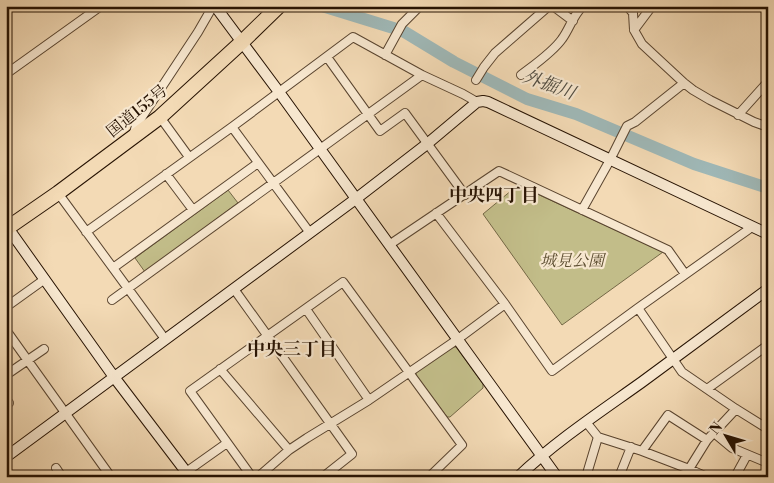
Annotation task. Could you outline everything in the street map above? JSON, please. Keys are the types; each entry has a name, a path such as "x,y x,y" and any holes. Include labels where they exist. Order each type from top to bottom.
{"highway":[{"name":"国道155号","path":"8,225 58,193 160,117 279,6"}],"street":[{"path":"6,74 101,6"},
{"path":"133,138 136,126 214,6 280,92 557,477"},
{"path":"385,54 402,24 420,6"},
{"path":"476,80 495,53 549,6"},
{"path":"553,6 573,21"},
{"path":"521,75 562,40 576,12 583,6"},
{"path":"627,6 633,13 634,30 642,44 684,83 738,115 768,128"},
{"path":"634,30 652,6"},
{"path":"86,232 353,37 422,75 477,102"},
{"path":"327,57 380,131 406,114 465,194"},
{"path":"112,300 422,75"},
{"path":"582,210 627,126 635,122 684,83"},
{"path":"738,115 768,83"},
{"path":"6,457 357,198 427,144 477,102 483,100 768,234"},
{"path":"160,117 189,157"},
{"path":"232,127 310,233"},
{"path":"113,268 258,163"},
{"path":"389,245 499,171 668,250 685,274"},
{"path":"166,174 193,210"},
{"path":"58,193 165,339"},
{"path":"436,213 505,304 552,371 752,227"},
{"path":"8,225 185,475 228,443"},
{"path":"6,307 45,279"},
{"path":"252,477 190,392 343,282 462,445 429,477"},
{"path":"234,289 352,454 323,477"},
{"path":"518,477 541,456 586,422 768,289"},
{"path":"258,477 307,438 369,400 505,304"},
{"path":"306,308 369,400"},
{"path":"638,308 682,372 736,409 768,428"},
{"path":"6,330 111,477"},
{"path":"707,389 768,345"},
{"path":"6,375 44,349"},
{"path":"220,370 290,450"},
{"path":"689,469 707,440 736,409"},
{"path":"642,451 668,415 707,440"},
{"path":"586,422 598,437 642,451 707,477"},
{"path":"714,433 732,448 768,463"},
{"path":"586,477 598,437"},
{"path":"620,477 631,447"},
{"path":"735,477 747,455"},
{"path":"56,468 62,477"}],"green space":[{"name":"城見公園","path":"518,185 663,252 562,325 483,214"},
{"path":"228,190 238,203 145,272 135,258"},
{"path":"452,347 456,347 483,384 483,388 450,417 447,417 416,375 416,372"}],"waterway":[{"name":"外掘川","path":"322,6 403,31 454,62 527,99 576,114 694,164 768,188"}],"district":[{"name":"中央四丁目","path":"494,195"},
{"name":"中央三丁目","path":"292,349"}]}
